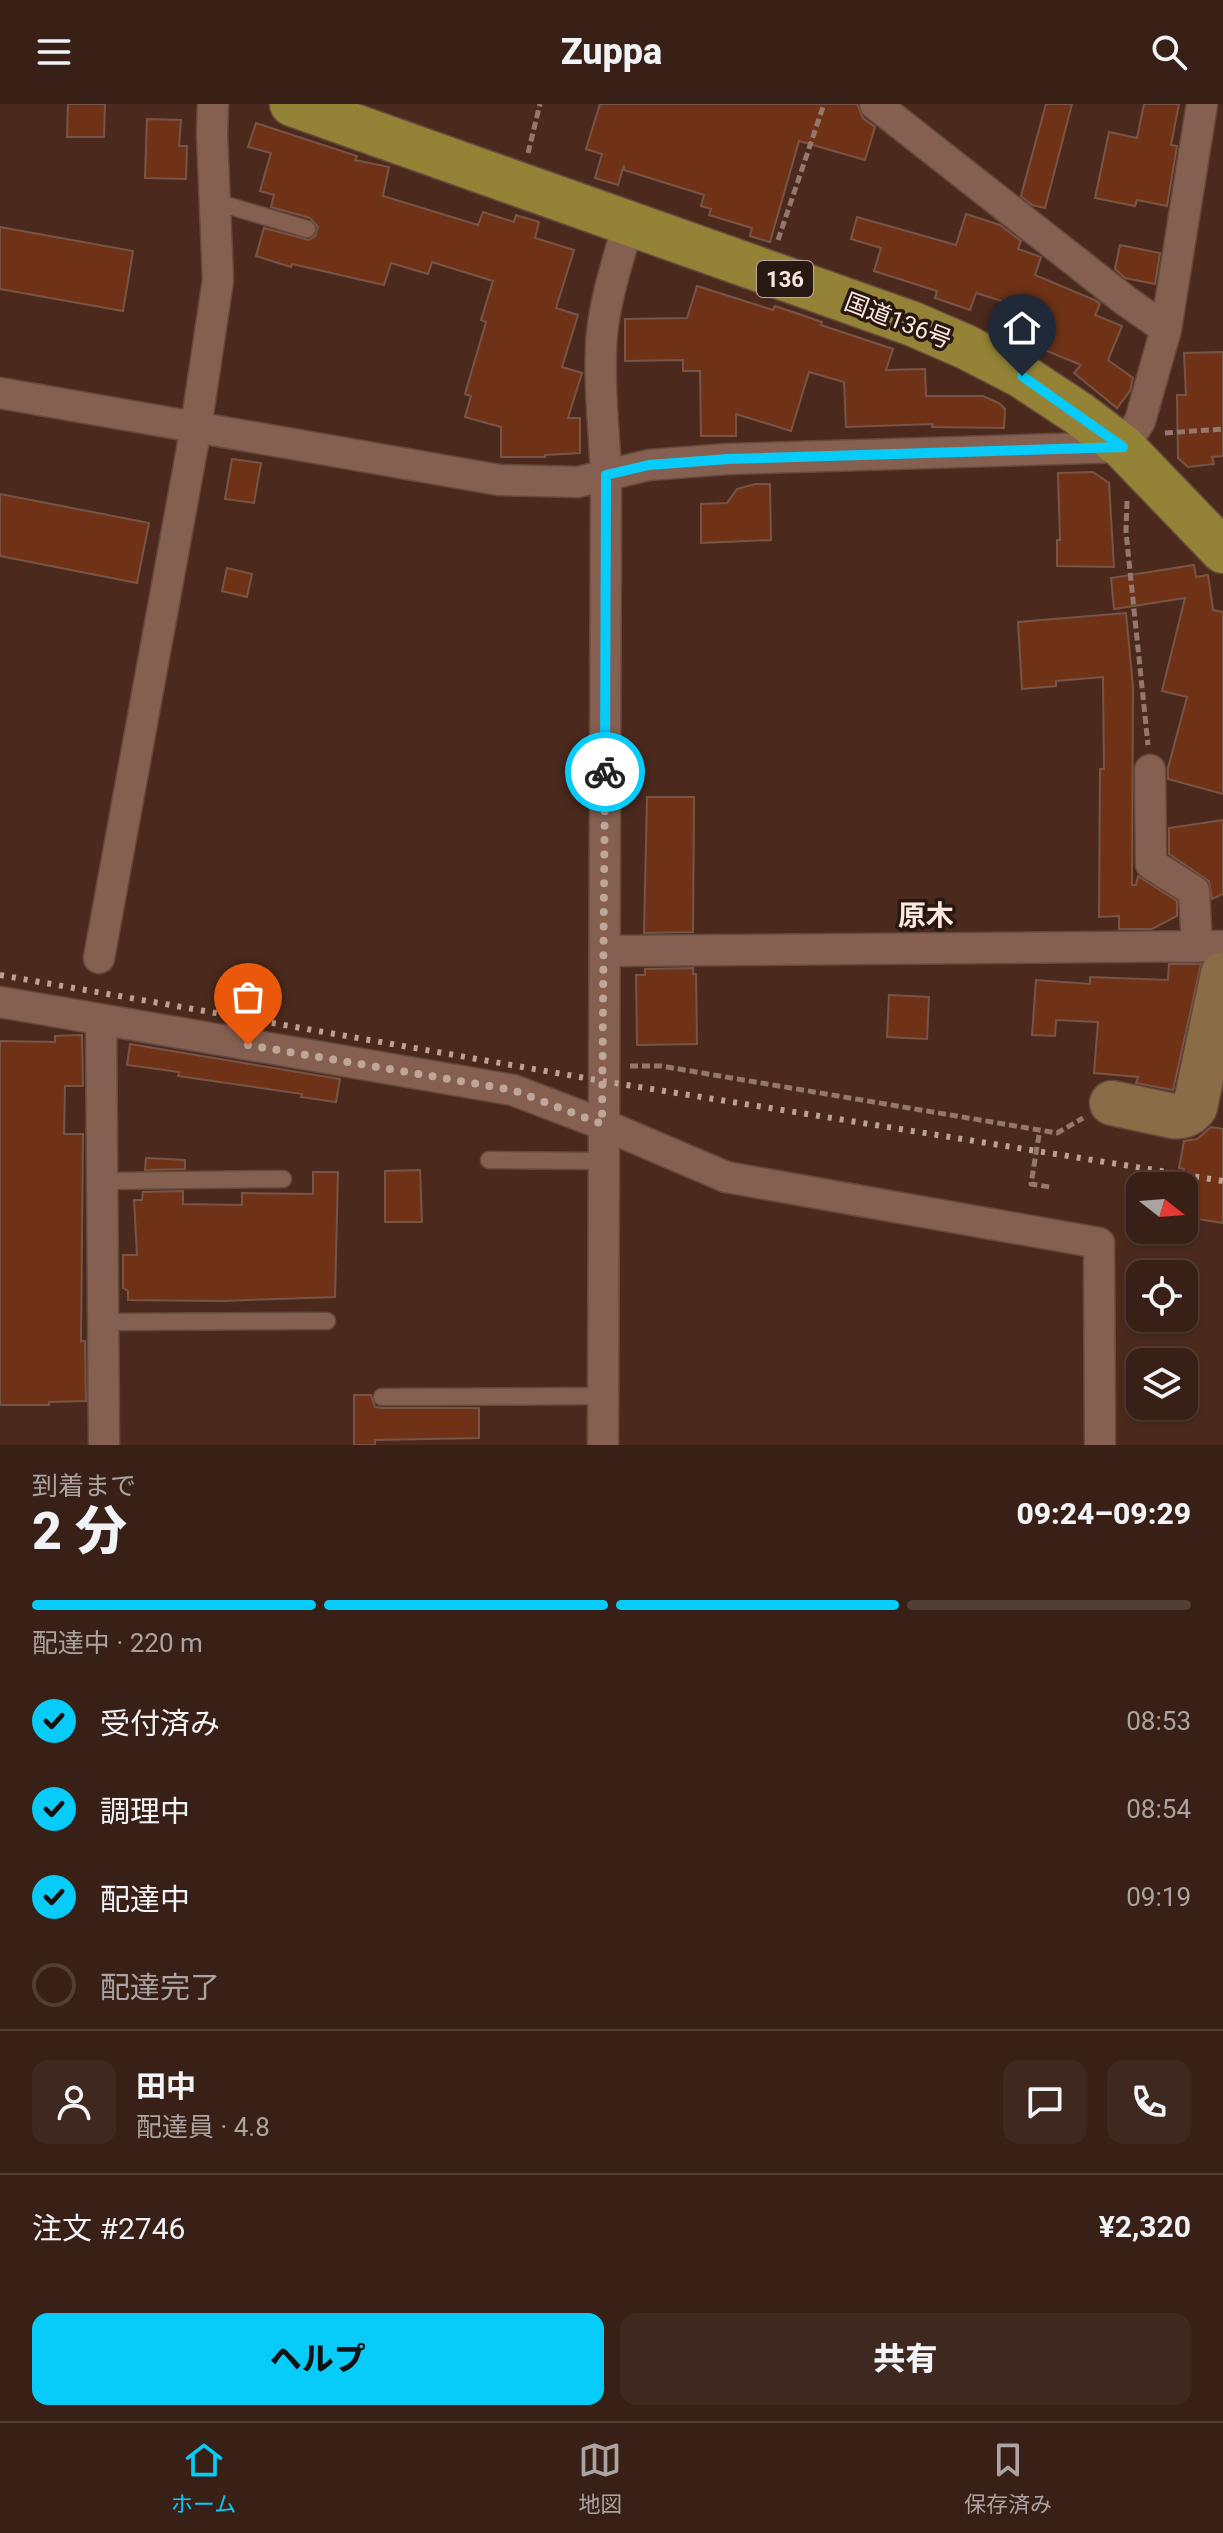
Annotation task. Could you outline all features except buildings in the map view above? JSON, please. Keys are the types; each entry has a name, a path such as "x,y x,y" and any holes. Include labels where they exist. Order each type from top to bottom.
{"highway":[{"name":"国道136号","path":"292,104 913,324 966,347 1051,394 1128,445 1223,551"}],"main road":[{"path":"1112,1103 1182,1117 1195,1107 1214,956"}],"street":[{"path":"99,958 196,427 218,280 213,104"},
{"path":"875,104 1115,293 1166,329"},
{"path":"0,393 499,480 578,482 649,465 728,459 1128,445 1140,421 1166,329 1202,104"},
{"path":"603,1445 606,475 601,356 613,275 628,225"},
{"path":"605,951 1214,956 1194,891 1151,864 1150,770"},
{"path":"0,1002 513,1090 726,1177 1099,1243 1100,1445"},
{"path":"101,1020 104,1445"}],"lane":[{"path":"216,202 307,229"},
{"path":"489,1160 602,1161"},
{"path":"102,1181 283,1179"},
{"path":"103,1322 327,1321"},
{"path":"382,1397 603,1396"}],"path":[{"path":"519,185 540,104"},
{"path":"767,273 824,104"},
{"path":"1150,770 1126,532 1128,445 1223,429"},
{"path":"603,1066 661,1066 1057,1133 1112,1103"},
{"path":"1039,1135 1031,1184 1050,1187"}],"railway":[{"path":"0,975 602,1081 1223,1181"}],"way so far":[{"path":"248,1045 513,1090 602,1124 605,772"}],"district":[{"name":"原木","path":"926,915"}],"route":[{"path":"605,772 606,475 649,465 728,459 1123,447 1022,376"}]}
